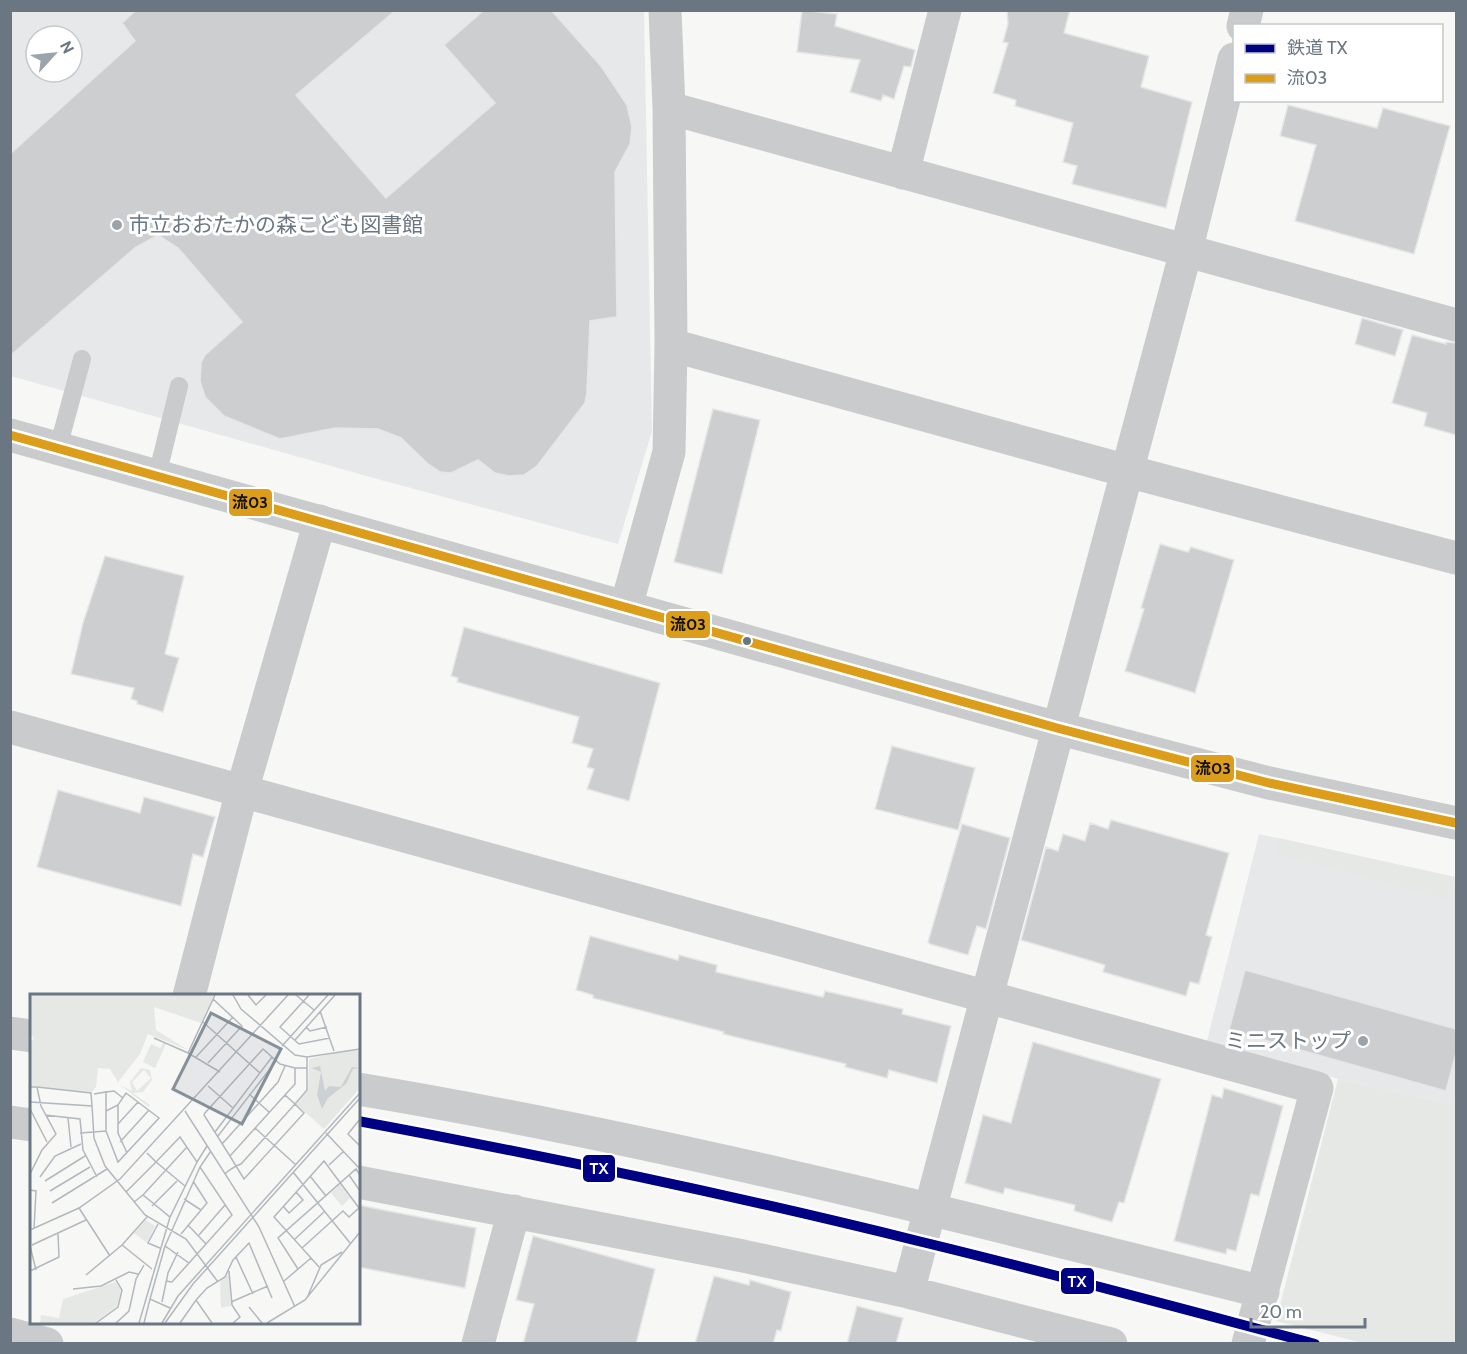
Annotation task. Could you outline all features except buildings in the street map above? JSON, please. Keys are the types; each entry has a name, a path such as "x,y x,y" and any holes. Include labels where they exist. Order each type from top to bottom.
{"street":[{"path":"626,607 669,452 671,345 669,108 665,10"},
{"path":"903,173 945,10"},
{"path":"908,1292 1186,251 1233,63"},
{"path":"669,108 1456,325"},
{"path":"671,345 1127,471 1456,558"},
{"path":"10,435 1057,728 1269,783 1456,823"},
{"path":"190,994 242,791 320,521"},
{"path":"10,726 1317,1088 1248,1344"},
{"path":"10,1033 30,1036"},
{"path":"360,1089 444,1103 931,1208 1263,1292"},
{"path":"10,1122 30,1125"},
{"path":"360,1182 743,1256 908,1292 1111,1344"},
{"path":"478,1344 514,1211"},
{"path":"10,1334 47,1344"}],"lane":[{"path":"58,448 81,359"},
{"path":"157,476 179,386"}],"shaded area":[{"path":"10,11 644,11 652,431 618,544 11,376"},
{"path":"1259,834 1456,877 1456,1105 1338,1079 1207,1041"},
{"path":"1279,838 1453,877 1448,900 1275,853"},
{"path":"1338,1079 1456,1105 1456,1343 1363,1343 1276,1321"}],"rail line":[{"name":"TX","path":"360,1121 569,1162 849,1224 1315,1344"}],"transit line":[{"name":"流03","path":"10,435 1057,728 1269,783 1456,823"}],"place":[{"name":"市立おおたかの森こども図書館","path":"117,225"},
{"name":"ミニストップ","path":"1363,1041"}]}
